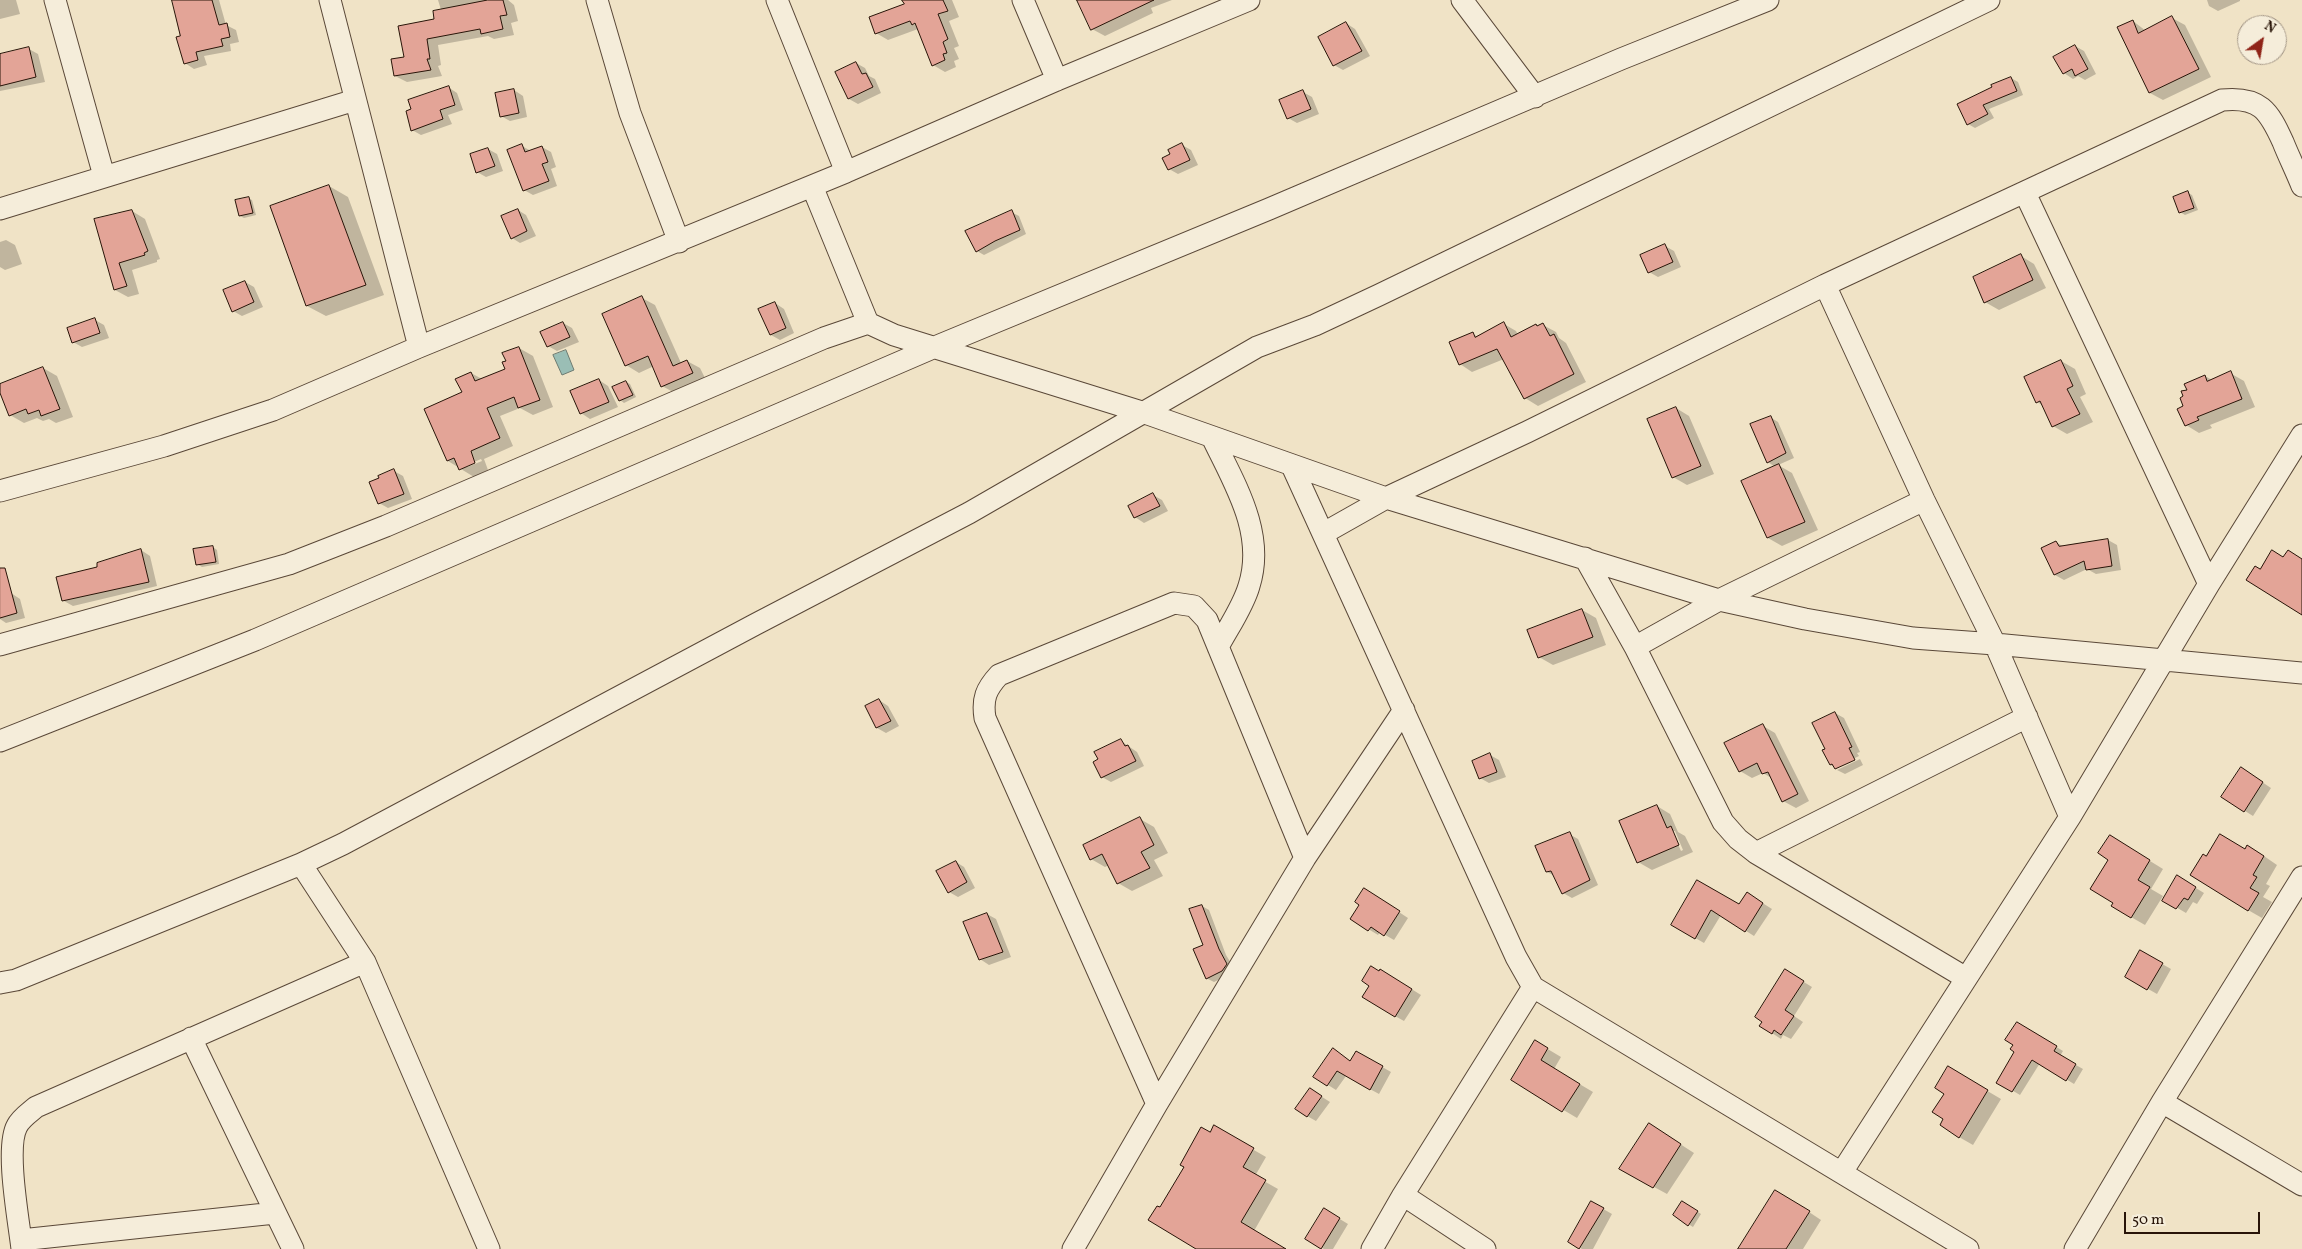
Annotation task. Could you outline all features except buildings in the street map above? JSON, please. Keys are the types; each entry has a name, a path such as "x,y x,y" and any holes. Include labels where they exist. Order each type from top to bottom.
{"street":[{"path":"55,0 104,176"},
{"path":"330,0 419,346"},
{"path":"597,0 630,113 679,242"},
{"path":"777,0 846,172"},
{"path":"1023,0 1057,80"},
{"path":"0,491 164,446 273,410 419,346 679,242 846,172 1057,80 1249,0"},
{"path":"1462,0 1535,97"},
{"path":"0,741 255,640 935,347 1535,97 1621,59 1768,0"},
{"path":"0,983 16,980 302,864 969,513 1257,347 1315,325 1379,295 1988,0"},
{"path":"0,209 355,100"},
{"path":"1324,533 1386,498 1536,428 1825,284 2026,193 2222,100 2247,100 2260,105 2271,116 2302,186"},
{"path":"812,186 868,323 887,332 1145,413 1386,498 1719,600 1805,619 1914,638 1996,644 2302,674"},
{"path":"2026,193 2209,584"},
{"path":"1825,284 1924,500 1996,644 2070,817"},
{"path":"0,645 289,564 386,526 824,338 868,323"},
{"path":"1842,1172 2070,817 2209,584 2302,435"},
{"path":"1212,437 1250,523 1254,549 1249,588 1218,647"},
{"path":"1292,466 1516,958 1533,987 1968,1249"},
{"path":"1635,647 1719,600 1924,500"},
{"path":"1585,558 1635,647 1723,822 1738,839 1756,853 1966,978"},
{"path":"1157,1104 986,718 983,705 985,694 998,675 1174,603 1194,606 1202,612 1218,647 1305,858"},
{"path":"1073,1249 1157,1104 1305,858 1404,710"},
{"path":"1756,853 2027,717"},
{"path":"302,864 365,962 489,1249"},
{"path":"2075,1249 2162,1102 2302,877"},
{"path":"276,1213 22,1244 11,1150 17,1126 25,1116 36,1108 365,962"},
{"path":"1372,1249 1403,1195 1533,987"},
{"path":"191,1038 293,1249"},
{"path":"2162,1102 2302,1185"},
{"path":"1403,1195 1485,1249"}],"water":[{"path":"566,350 574,370 562,375 553,355"}]}
